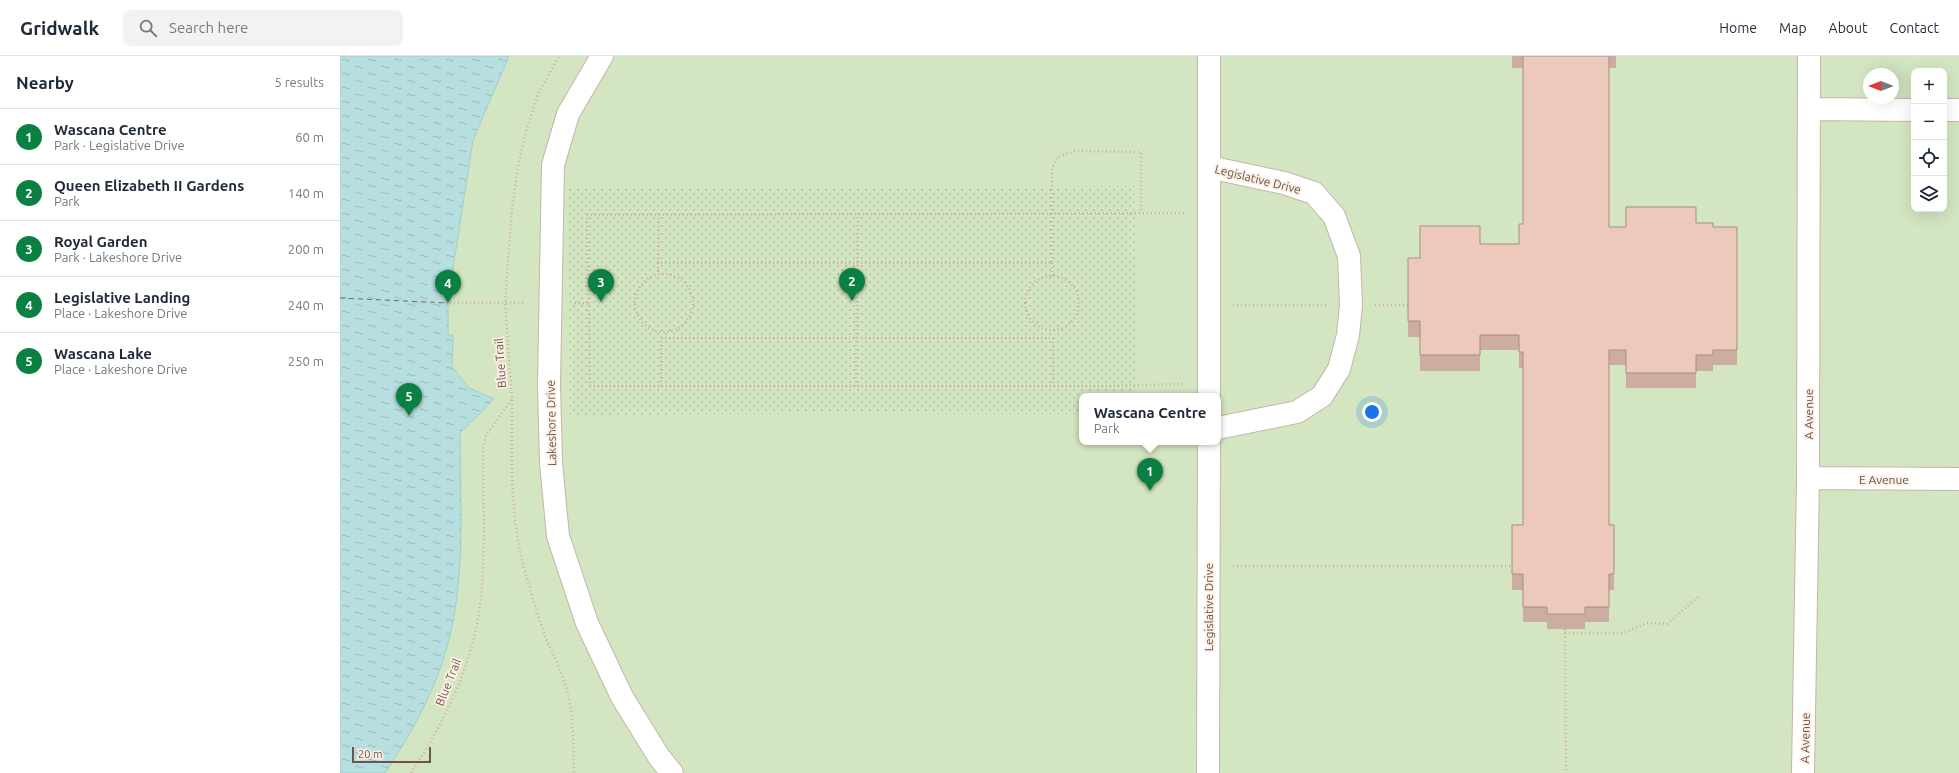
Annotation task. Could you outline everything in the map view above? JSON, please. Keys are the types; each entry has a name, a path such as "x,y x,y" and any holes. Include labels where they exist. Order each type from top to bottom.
{"street":[{"name":"Lakeshore Drive","path":"602,56 568,114 553,165 550,303 551,463 558,536 586,623 622,697 660,757 672,773"},
{"name":"Legislative Drive","path":"1209,56 1209,390"},
{"name":"A Avenue","path":"1805,772 1808,478 1809,56"},
{"path":"1810,109 1911,110"},
{"path":"1947,110 1959,110"},
{"name":"Legislative Drive","path":"1209,167 1284,183 1314,193 1334,216 1349,256 1351,305 1348,335 1339,369 1322,396 1297,412 1221,427"},
{"name":"Legislative Drive","path":"1208,773 1209,445"},
{"name":"E Avenue","path":"1808,478 1959,480"}],"path":[{"name":"Blue Trail","path":"411,773 432,743 455,692 470,652 480,606 483,562 483,451 486,435 512,399 505,302 512,208 518,166 526,131 538,94 559,56"},
{"path":"1052,276 1052,168 1057,157 1075,151 1141,152 1141,214"},
{"path":"1209,213 586,215 590,386 1053,386 1209,390"},
{"path":"658,274 659,214"},
{"path":"856,386 858,214"},
{"path":"658,263 1052,263"},
{"path":"658,274 676,276 690,288 693,297 691,315 686,322 680,328 662,333 653,330 642,322 635,310 635,300 642,284 649,278 658,274"},
{"path":"1052,276 1066,280 1073,285 1079,301 1078,310 1072,321 1062,329 1053,330 1044,329 1036,325 1029,318 1025,309 1025,300 1028,290 1033,283 1041,278 1052,276"},
{"path":"414,303 505,302 589,304"},
{"path":"1209,305 1408,305"},
{"path":"1053,330 1053,386"},
{"path":"661,386 662,333"},
{"path":"661,338 1053,338"},
{"path":"512,399 511,485 516,530 525,571 546,638 558,664 568,695 573,728 574,773"},
{"path":"1208,566 1512,566"},
{"path":"1566,773 1565,631 1623,633 1647,623 1667,624 1698,597"}],"green space":[{"path":"340,56 1959,56 1959,773 340,773"},
{"path":"1134,186 1136,393 1079,393 1079,414 845,413 570,415 569,189 864,189"}],"water":[{"path":"340,56 509,56 473,140 452,275 448,276 448,335 453,335 452,367 469,388 494,399 460,433 460,561 456,603 446,649 431,692 421,713 385,773 340,773"}],"building":[{"path":"1523,56 1609,56 1609,227 1626,227 1626,207 1696,207 1696,223 1713,223 1713,227 1737,227 1737,350 1713,350 1713,355 1696,355 1696,373 1626,373 1626,350 1609,350 1609,525 1614,525 1614,574 1609,574 1609,607 1585,607 1585,614 1547,614 1547,607 1523,607 1523,574 1512,574 1512,525 1523,525 1523,352 1519,352 1519,335 1480,335 1480,355 1420,355 1420,321 1408,321 1408,258 1420,258 1420,226 1480,226 1480,244 1519,244 1519,224 1523,224"}],"ferry route":[{"path":"340,298 448,303"}],"place":[{"name":"Queen Elizabeth II Gardens","path":"852,301"},
{"name":"Royal Garden","path":"601,302"},
{"name":"Legislative Landing","path":"448,303"},
{"name":"Wascana Lake","path":"409,416"},
{"name":"Wascana Centre","path":"1150,491"}]}
